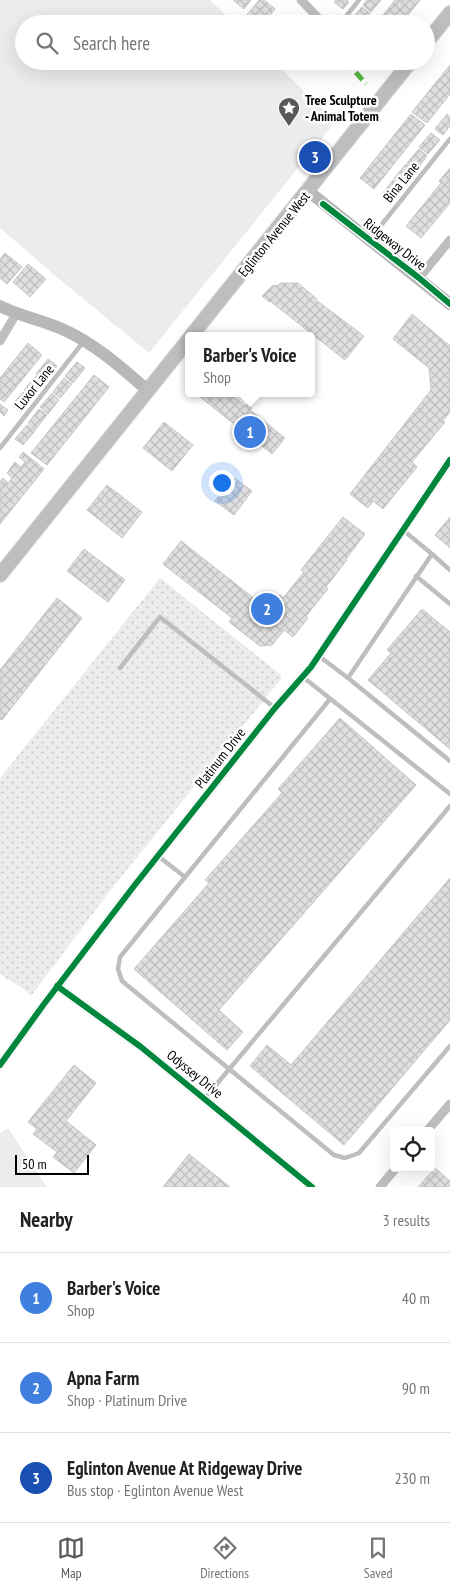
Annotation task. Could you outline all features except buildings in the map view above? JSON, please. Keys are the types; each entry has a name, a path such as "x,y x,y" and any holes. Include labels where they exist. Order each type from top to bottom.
{"main road":[{"path":"435,32 450,13"},
{"name":"Eglinton Avenue West","path":"194,332 404,70"},
{"path":"0,575 185,344"}],"street":[{"path":"301,0 315,15"},
{"name":"Ridgeway Drive","path":"308,191 420,278 450,304"},
{"path":"420,278 450,240"},
{"path":"0,306 16,314 61,328 85,340 148,390"},
{"path":"0,340 16,314"},
{"name":"Platinum Drive","path":"0,1065 57,986 158,856 275,708 319,656 450,460"},
{"name":"Odyssey Drive","path":"57,986 141,1047 312,1187"},
{"path":"430,1127 450,1104"},
{"path":"380,1187 393,1172"}],"lane":[{"path":"347,15 359,0"},
{"name":"Bina Lane","path":"370,239 450,139"},
{"name":"Luxor Lane","path":"0,448 85,340"},
{"path":"403,530 450,570"},
{"path":"348,678 432,554"},
{"path":"416,576 450,604"},
{"path":"120,668 160,617 275,708"},
{"path":"319,656 450,761"},
{"path":"303,677 450,794"},
{"path":"330,699 120,957 118,969 122,981 334,1155 345,1158 360,1153 450,1046"},
{"path":"205,1098 228,1068 450,806"},
{"path":"158,856 185,877"}],"shaded area":[{"path":"0,0 210,0 226,15 15,15 15,70 282,70 335,122 149,353 0,228"},
{"path":"160,578 281,675 281,679 109,892 31,996 0,974 0,778"},
{"path":"8,1128 47,1187 0,1187 0,1133"}],"marked path":[{"path":"354,70 366,84"}],"cycle path":[{"path":"323,204 450,304"},
{"path":"0,1065 134,886 275,708 311,667 450,460"},
{"path":"57,986 141,1047 312,1187"}],"place":[{"name":"Tree Sculpture - Animal Totem","path":"289,127"},
{"name":"Eglinton Avenue At Ridgeway Drive","path":"315,157"},
{"name":"Barber's Voice","path":"250,432"},
{"name":"Apna Farm","path":"267,609"}]}
